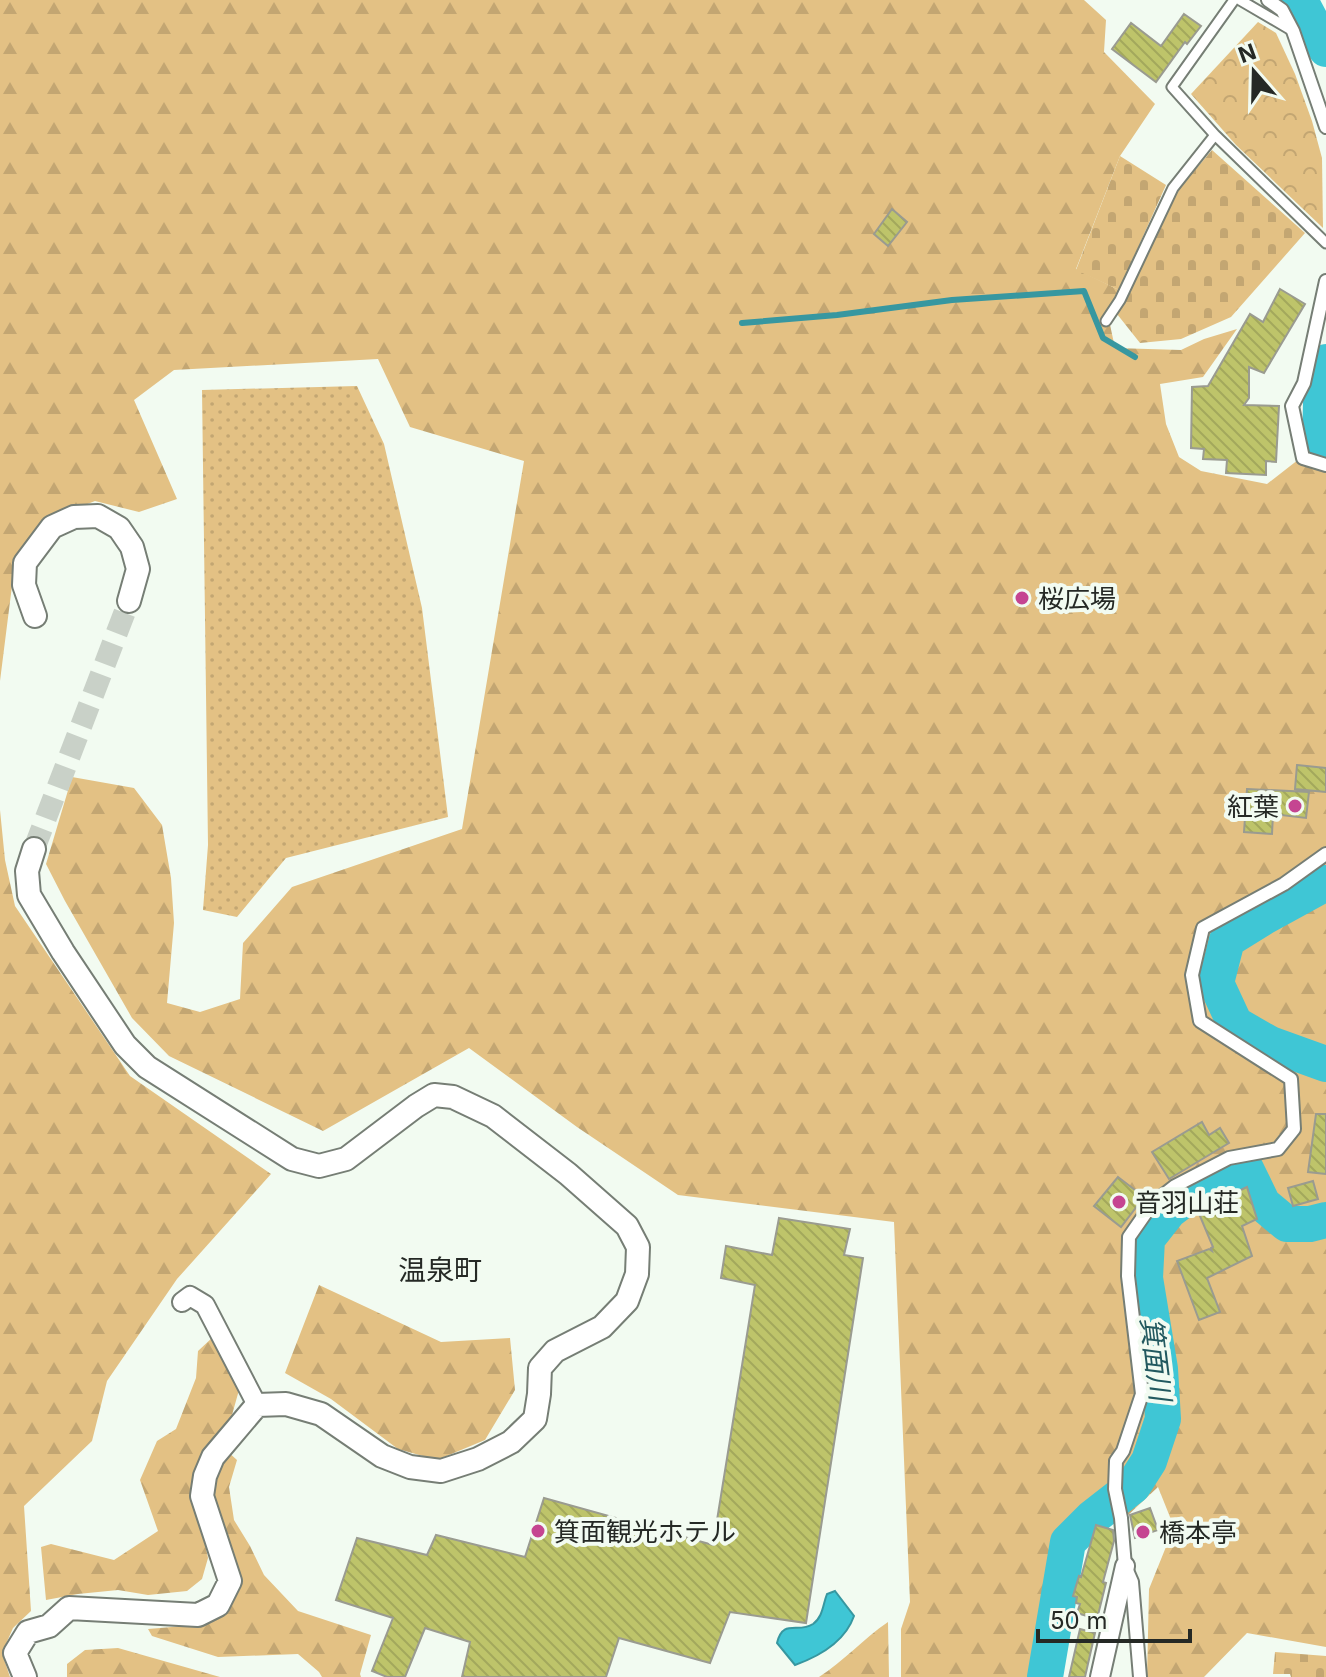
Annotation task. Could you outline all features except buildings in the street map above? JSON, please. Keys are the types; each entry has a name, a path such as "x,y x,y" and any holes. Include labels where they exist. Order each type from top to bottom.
{"street":[{"path":"1268,0 1282,10 1293,31 1326,127"},
{"path":"1326,281 1304,383 1292,406 1303,458 1326,465"},
{"path":"35,616 24,585 25,563 52,527 74,517 98,516 119,528 132,547 138,569 129,601"},
{"path":"25,1677 15,1653 28,1632 49,1626 69,1608 198,1615 218,1605 230,1581 202,1496 205,1476 213,1457 257,1405 286,1404 321,1414 382,1456 410,1467 441,1471 478,1459 511,1442 535,1419 540,1368 555,1351 602,1327 627,1301 637,1274 638,1247 627,1226 568,1174 493,1116 453,1097 434,1095 346,1159 319,1166 292,1159 147,1067 125,1045 29,895 27,871 34,849"},
{"path":"1100,1677 1125,1566 1115,1489 1116,1461 1123,1451 1142,1394 1128,1276 1129,1237 1152,1204 1175,1186 1229,1158 1278,1149 1294,1129 1291,1079 1200,1021 1192,975 1203,928 1284,884 1326,854"},
{"path":"182,1302 190,1296 205,1305 257,1405"},
{"path":"1125,1566 1132,1582 1140,1677"}],"lane":[{"path":"1234,0 1172,87 1215,135 1326,243"},
{"path":"1240,0 1293,31"},
{"path":"1106,321 1120,300 1173,188 1215,135"}],"green space":[{"path":"0,0 1084,0 1106,20 1104,52 1155,104 1120,156 1076,269 1119,290 1109,320 1115,348 1181,350 1237,329 1203,377 1160,384 1166,424 1179,457 1201,471 1267,484 1326,438 1326,1647 1247,1633 1204,1677 1147,1677 1149,1589 1174,1527 1158,1487 1126,1517 1121,1489 1110,1491 1059,1540 1038,1677 901,1677 901,1629 910,1602 894,1222 678,1195 577,1127 469,1048 323,1131 169,1056 132,1018 46,864 72,777 134,788 162,825 171,878 174,923 167,1003 200,1012 240,999 243,943 292,887 462,829 524,461 410,427 378,359 174,370 134,400 177,499 139,512 95,501 47,520 15,562 0,681"},
{"path":"1258,22 1276,33 1312,121 1322,158 1323,228 1236,145 1191,94"},
{"path":"1212,150 1305,233 1231,317 1181,339 1140,343 1117,314 1179,189"},
{"path":"1120,156 1166,185 1119,290 1076,270"},
{"path":"357,386 384,444 422,608 448,817 286,858 237,917 203,910 208,845 202,390"},
{"path":"0,810 5,860 15,906 130,1076 271,1174 177,1279 107,1381 92,1441 24,1506 31,1611 13,1628 2,1653 10,1677 0,1677"},
{"path":"319,1285 441,1342 510,1338 515,1390 485,1440 437,1460 398,1449 331,1399 285,1373"},
{"path":"213,1337 239,1390 232,1415 195,1469 195,1495 208,1558 202,1579 187,1591 148,1595 118,1590 46,1600 41,1547 51,1544 114,1560 158,1531 140,1480 157,1441 176,1429 196,1378 198,1351"},
{"path":"227,1451 237,1460 229,1487 234,1520 264,1575 298,1611 371,1635 361,1677 322,1677 298,1654 218,1657 152,1636 148,1629 196,1625 228,1603 209,1495"},
{"path":"888,1622 889,1677 819,1677 837,1664"},
{"path":"118,1648 220,1677 67,1677 67,1664 85,1650"},
{"path":"1275,1652 1326,1656 1326,1677 1273,1674"}],"water":[{"path":"835,1591 854,1616 850,1625 830,1647 795,1665 777,1643 780,1635 787,1629 813,1624 821,1614 827,1594"}],"waterway":[{"name":"箕面川","path":"1296,0 1304,8 1326,49"},
{"path":"742,323 952,300 1084,291 1103,338 1135,357"},
{"name":"箕面川","path":"1326,362 1320,442 1326,445"},
{"name":"箕面川","path":"1326,883 1227,940 1216,983 1235,1024 1270,1044 1326,1064"},
{"name":"箕面川","path":"1045,1677 1068,1542 1092,1518 1133,1486 1149,1461 1163,1419 1160,1369 1145,1278 1147,1239 1169,1211 1210,1180 1245,1167 1263,1204 1287,1224 1326,1220"}],"tunnel":[{"path":"34,849 129,601"}],"place":[{"name":"桜広場","path":"1022,598"},
{"name":"紅葉","path":"1295,806"},
{"name":"音羽山荘","path":"1119,1202"},
{"name":"箕面観光ホテル","path":"538,1531"},
{"name":"橋本亭","path":"1143,1532"}],"district":[{"name":"温泉町","path":"440,1270"}]}
